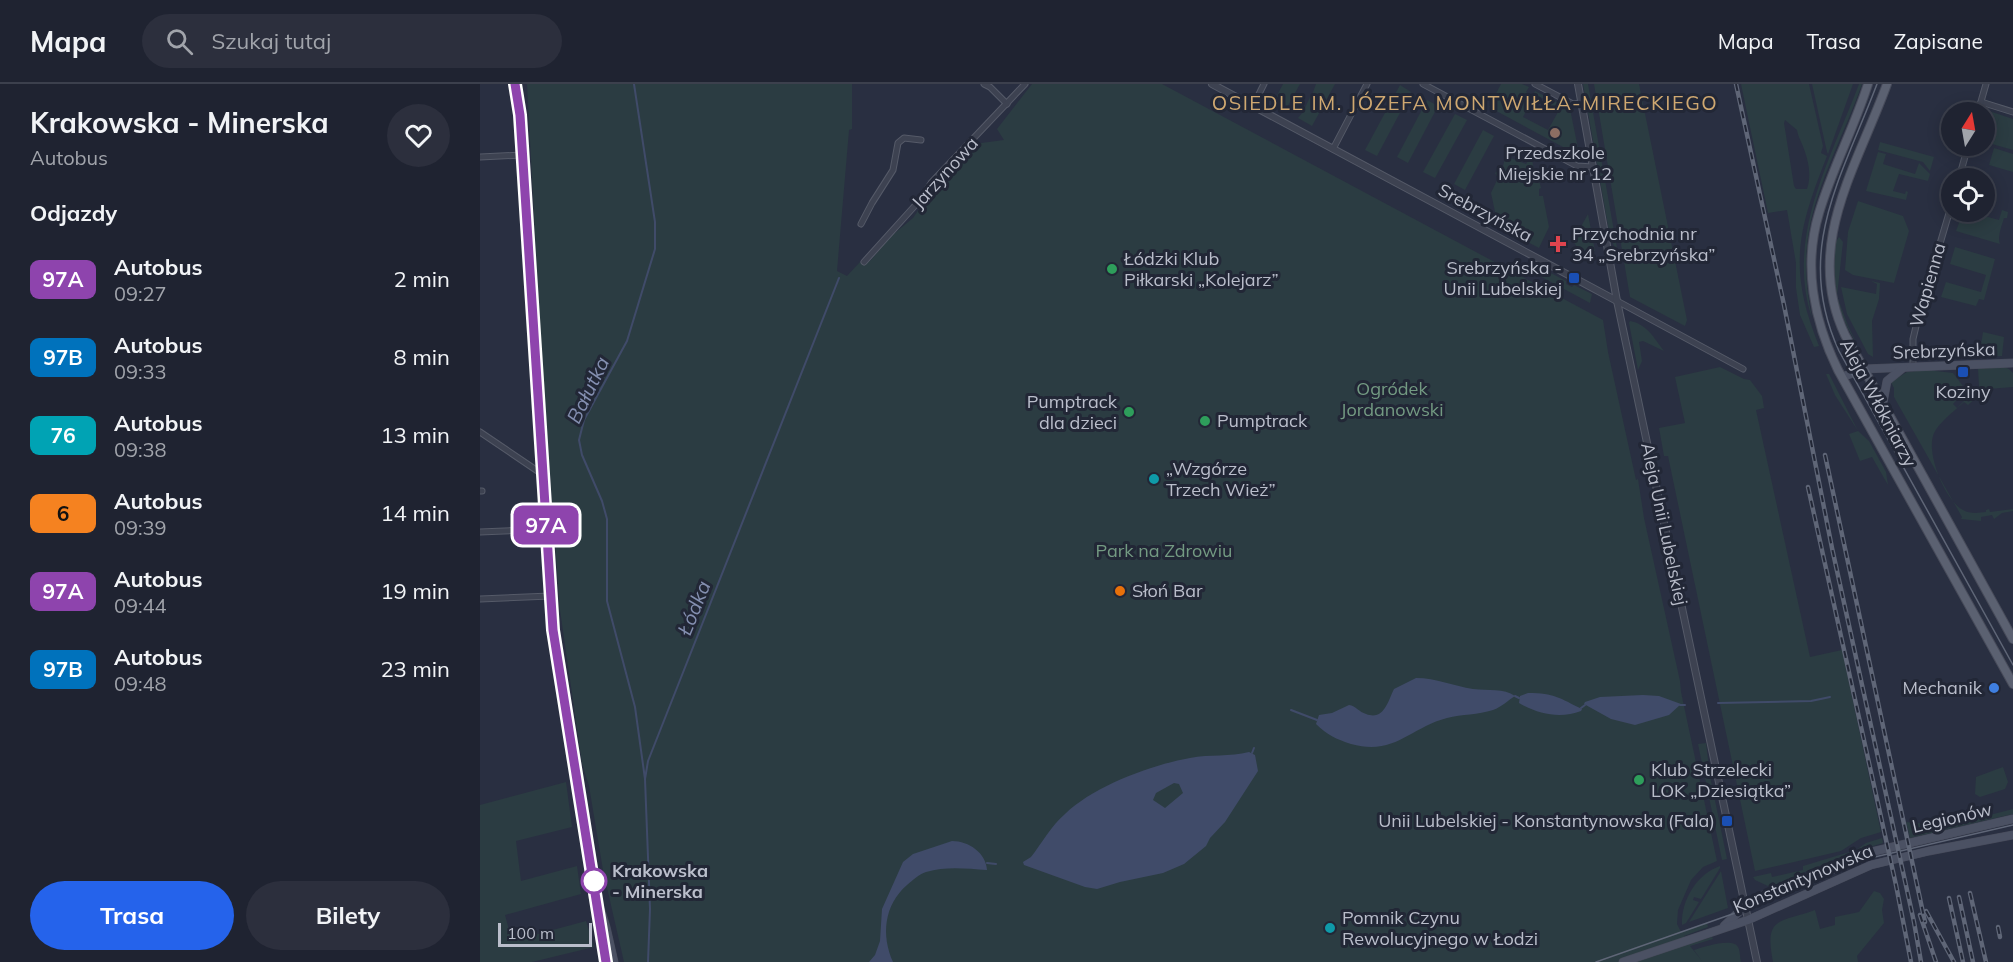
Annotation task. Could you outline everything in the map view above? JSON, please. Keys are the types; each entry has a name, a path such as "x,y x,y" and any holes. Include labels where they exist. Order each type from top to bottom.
{"main road":[{"path":"515,84 522,155 550,596 560,678 606,962"},
{"name":"Aleja Włókniarzy","path":"1868,84 1822,204 1812,250 1812,282 1818,317 1826,343 1842,377 2013,684"},
{"name":"Aleja Włókniarzy","path":"1887,84 1838,210 1829,247 1834,305 1845,335 2013,639"},
{"name":"Srebrzyńska","path":"1842,377 1864,369 2013,363"},
{"path":"1883,404 1887,381 1896,373 1909,367"},
{"name":"Legionów","path":"1898,846 2013,819"},
{"name":"Legionów","path":"1900,858 2013,835"},
{"name":"Konstantynowska","path":"1718,930 1745,906 1768,893 1853,859 1898,846"},
{"name":"Konstantynowska","path":"1623,962 1748,920 1861,869 1900,858"},
{"path":"598,906 606,927 614,962"}],"street":[{"path":"984,84 1007,104"},
{"name":"Jarzynowa","path":"864,262 921,199 932,183 1025,84"},
{"name":"Srebrzyńska","path":"1212,84 1743,369"},
{"path":"1253,106 1264,84"},
{"path":"1333,149 1367,84"},
{"path":"1424,84 1577,166 1593,167"},
{"path":"1535,84 1573,104 1582,103"},
{"name":"Aleja Unii Lubelskiej","path":"1578,84 1617,301 1757,962"},
{"path":"1981,102 1986,84"},
{"path":"1995,106 2013,112"},
{"path":"861,224 893,170 898,143 904,138 921,140"},
{"path":"480,157 522,155"},
{"name":"Wapienna","path":"1909,367 1918,318 1946,222"},
{"path":"480,432 543,474"},
{"path":"480,532 546,529"},
{"path":"480,599 550,596"}],"green space":[{"name":"Park na Zdrowiu","path":"527,84 852,84 852,129 849,130 837,271 847,276 860,262 864,264 871,260 890,237 913,218 934,187 974,144 1004,140 997,129 1032,84 1162,84 1603,320 1717,861 1703,867 1691,880 1678,910 1677,924 1681,932 1707,923 1708,927 1684,936 1689,944 1712,937 1713,939 1690,946 1702,961 1694,950 1730,943 1738,947 1741,962 624,962 603,870 589,786 582,763 560,610 542,363"},
{"path":"1283,84 1300,84 1285,111 1272,105"},
{"path":"1316,84 1335,84 1312,126 1298,118"},
{"name":"Przedszkole Miejskie nr 12","path":"1501,84 1522,84 1529,87 1526,92 1529,94 1522,96 1523,100 1532,100 1523,117 1548,130 1558,112 1548,106 1550,102 1534,94 1535,91 1570,109 1579,153 1576,154 1489,107"},
{"path":"1583,84 1588,84 1617,248 1610,237"},
{"path":"1594,84 1639,84 1687,320 1685,326 1630,297"},
{"path":"1741,84 1809,84 1823,146 1821,153 1827,156 1803,229 1800,272 1809,319 1819,346 1814,347 1800,315 1796,288 1796,263 1787,210 1768,213","holes":["1785,120 1797,130 1809,166 1807,189 1796,189 1794,186"]},
{"path":"1812,84 1853,84 1828,154 1827,152"},
{"path":"1859,84 1862,84 1818,194 1809,231 1806,274 1812,318 1805,287 1804,257 1808,228 1825,169"},
{"path":"1400,85 1411,92 1377,156 1365,150"},
{"path":"1427,100 1438,106 1408,163 1397,157"},
{"path":"1995,113 2013,119 2013,150 1995,145 1999,117 1995,130"},
{"path":"1455,114 1467,120 1435,178 1423,172"},
{"path":"1483,130 1494,136 1465,190 1454,184"},
{"path":"1880,142 1934,157 1930,171 1923,162 1878,150"},
{"path":"1995,148 2013,154 2013,172 1989,165 1992,156 1995,156"},
{"path":"1878,152 1886,154 1883,164 1915,174 1919,163 1930,174 1928,181 1899,174 1893,191 1905,194 1906,191 1908,192 1906,200 1866,191"},
{"path":"1508,157 1526,164 1532,157 1541,188 1539,196 1543,196 1549,227 1539,248 1498,226 1491,193 1498,178 1495,173"},
{"path":"1858,201 1903,216 1909,231 1894,283 1853,275 1845,270 1848,232"},
{"path":"2002,210 2008,212 2000,231 2000,244 1956,231 1959,222 1999,220"},
{"path":"1588,214 1595,251 1586,253 1583,248 1579,250 1573,241"},
{"path":"1839,237 1843,242 1837,296 1859,348 1842,315 1836,294 1833,252"},
{"path":"1955,247 1995,259 1984,300 1979,299 1976,306 1941,297 1946,282 1981,292 1986,275 1950,264"},
{"path":"1540,271 1547,271 1566,281 1566,284 1572,287 1574,285 1592,294 1590,303 1538,275"},
{"path":"1871,281 1880,283 1879,299 1872,321 1873,357 1868,354 1847,314 1841,287 1876,294 1877,284"},
{"path":"1630,321 1646,328 1664,351 1643,341 1639,342 1642,361 1638,370 1629,323"},
{"path":"1983,332 2004,337 2002,356 1979,357"},
{"path":"1720,367 1750,380 1762,396 1764,408 1756,410 1810,657 1842,650 1881,832 1861,838 1841,851 1755,871 1668,456 1664,456 1659,428 1685,423 1675,377"},
{"path":"2004,367 2013,373 2013,387 1988,389 1975,393 1979,386 1978,368"},
{"path":"1927,370 1953,373 1966,390 1953,404 1957,408 1965,400 1969,402 1974,393 1977,397 1968,405 1964,402 1935,431 1932,444 1939,477 1894,397 1891,382 1907,372"},
{"path":"1826,374 1829,374 1858,431 1835,395"},
{"path":"1858,431 1869,441 1886,472 1888,485 1872,457 1860,461 1849,434"},
{"path":"1952,500 1968,512 1986,512 1989,509 1990,512 2013,509 2013,511 2002,513 1994,519 1992,515 1981,517 1981,521 1961,519"},
{"path":"1706,743 1710,776 1727,859 1722,860 1698,744"},
{"path":"2003,767 2008,782 2005,789 1980,797 1975,794 1976,777"},
{"path":"566,782 572,827 516,841 521,881 577,866 581,894 505,915 512,941 586,921 594,947 532,962 480,962 480,805"},
{"path":"2013,809 2013,814 1910,838 1906,822 1947,826"},
{"path":"1882,838 1883,843 1850,853 1770,887 1753,877 1771,873 1772,877 1803,870 1803,866 1856,850 1866,843"},
{"path":"1720,866 1701,899 1694,897 1693,900 1699,902 1686,923 1682,925 1684,906 1692,889 1704,875"},
{"path":"1721,871 1728,908 1689,922"},
{"path":"1874,891 1880,893 1884,899 1882,910 1884,923 1857,956 1858,962 1773,962 1771,936 1777,924 1815,910 1820,929 1835,925 1835,917 1859,912"}],"water":[{"path":"1416,678 1431,679 1473,689 1501,691 1515,696 1493,710 1434,722 1391,744 1379,746 1366,747 1351,744 1328,734 1316,724 1319,715 1332,713 1349,705 1366,714 1377,715 1384,709 1394,689"},
{"path":"1528,693 1551,695 1582,709 1565,715 1534,710 1519,703 1520,696"},
{"path":"1659,696 1681,704 1669,715 1635,725 1611,719 1584,704 1600,697"},
{"path":"1249,752 1255,755 1258,771 1225,822 1210,838 1206,846 1184,864 1163,873 1097,889 1085,887 1024,865 1023,862 1031,857 1060,819 1091,794 1141,771 1175,761","holes":["1174,783 1179,784 1183,793 1165,808 1153,800 1156,793"]},
{"path":"952,841 964,843 976,849 983,858 987,870 942,869 926,872 916,877 899,893 889,911 886,931 893,962 869,962 875,955 880,941 882,909 903,862 913,854"}],"waterway":[{"name":"Bałutka","path":"634,84 655,222 655,249 627,341 584,420 579,440 582,455 602,501 607,519 607,601 635,707 645,779"},
{"name":"Łódka","path":"648,962 650,909 645,779 648,761 839,278"},
{"path":"1515,696 1519,698"},
{"path":"1718,703 1811,701 1830,697"},
{"path":"1581,708 1585,705"},
{"path":"1680,705 1685,705"},
{"path":"1291,710 1317,720"},
{"path":"1252,753 1254,748"},
{"path":"987,863 996,864"}],"tram line":[{"path":"1877,84 1837,183 1828,215 1822,247 1821,280 1826,315 1839,351 2013,665"},
{"path":"1596,962 1758,905 1866,859 2013,825"}],"railway":[{"path":"1736,84 1921,962"},
{"path":"1825,455 1925,922"},
{"path":"1808,487 1911,962"},
{"path":"1970,893 1986,962"},
{"path":"1959,897 1973,962"},
{"path":"1949,898 1963,962"},
{"path":"1926,911 1954,962"},
{"path":"1920,915 1936,962"},
{"path":"1998,927 2000,937"}],"bus line":[{"name":"97A","path":"515,84 520,115 553,630 606,962"}],"place":[{"name":"Przedszkole Miejskie nr 12","path":"1555,133"},
{"name":"Przychodnia nr 34 „Srebrzyńska”","path":"1558,244"},
{"name":"Łódzki Klub Piłkarski „Kolejarz”","path":"1112,269"},
{"name":"Srebrzyńska - Unii Lubelskiej","path":"1574,278"},
{"name":"Koziny","path":"1963,372"},
{"name":"Pumptrack dla dzieci","path":"1129,412"},
{"name":"Pumptrack","path":"1205,421"},
{"name":"„Wzgórze Trzech Wież”","path":"1154,479"},
{"name":"Słoń Bar","path":"1120,591"},
{"name":"Mechanik","path":"1994,688"},
{"name":"Klub Strzelecki LOK „Dziesiątka”","path":"1639,780"},
{"name":"Unii Lubelskiej - Konstantynowska (Fala)","path":"1727,821"},
{"name":"Krakowska - Minerska","path":"594,881"},
{"name":"Pomnik Czynu Rewolucyjnego w Łodzi","path":"1330,928"}],"district":[{"name":"OSIEDLE IM. JÓZEFA MONTWIŁŁA-MIRECKIEGO","path":"1465,103"}],"park label":[{"name":"Ogródek Jordanowski","path":"1392,399"}]}
